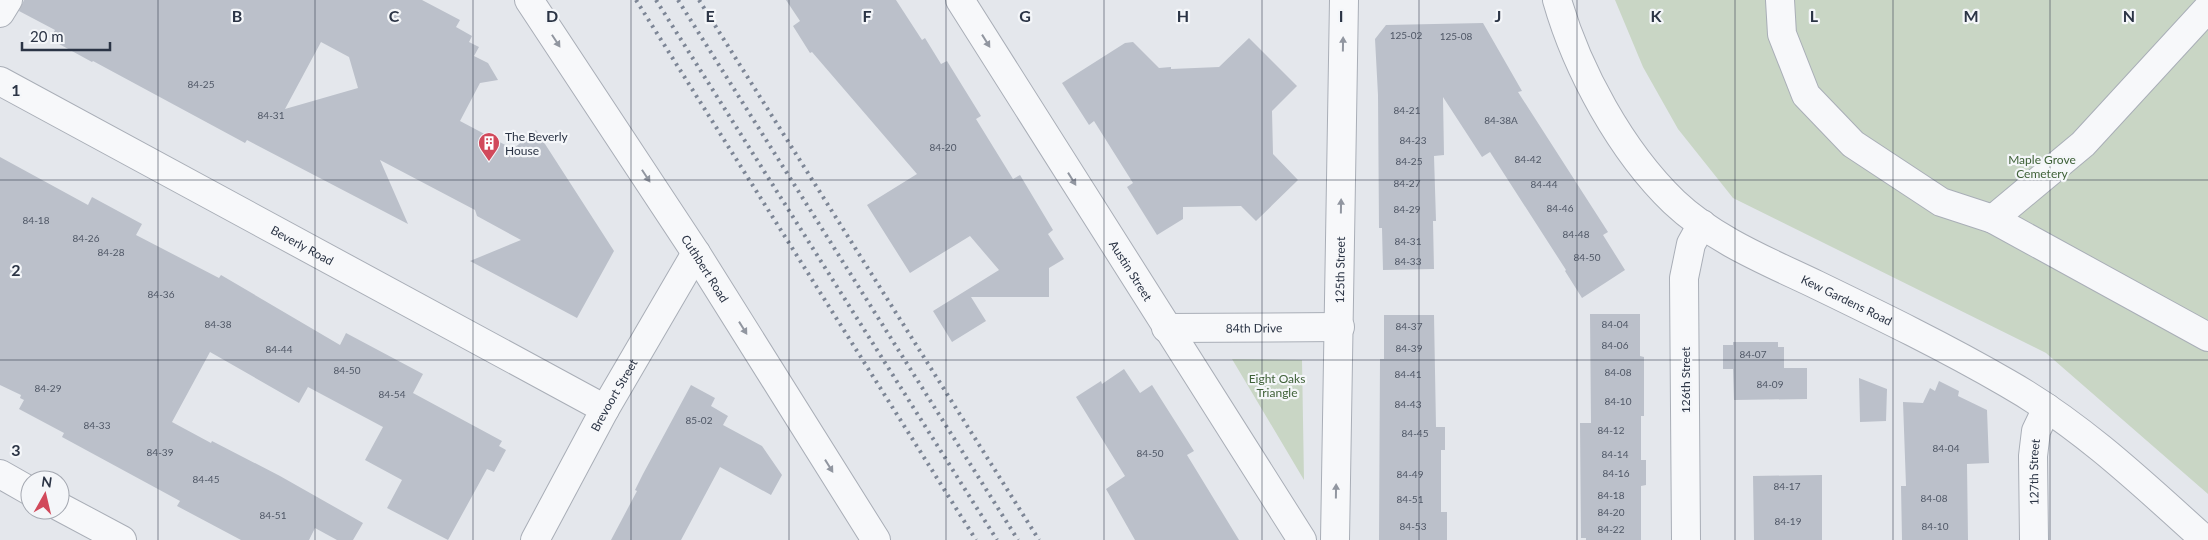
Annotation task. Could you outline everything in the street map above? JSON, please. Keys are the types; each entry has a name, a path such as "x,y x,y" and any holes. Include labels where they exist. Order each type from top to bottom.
{"street":[{"path":"0,13 8,0"},
{"name":"Cuthbert Road","path":"529,0 696,253 876,540"},
{"name":"Austin Street","path":"960,0 1302,540"},
{"name":"125th Street","path":"1335,540 1344,0"},
{"name":"Kew Gardens Road","path":"1557,0 1582,66 1598,98 1618,130 1657,183 1674,202 1702,224 1771,263 1930,340 2010,384 2047,408 2132,474 2205,540"},
{"path":"1780,0 1782,34 1806,95 1853,144 1941,202 1992,219 2208,337"},
{"path":"1992,219 2083,144 2208,8"},
{"name":"Beverly Road","path":"0,81 605,410"},
{"name":"126th Street","path":"1686,540 1684,278 1691,244 1702,224"},
{"name":"Brevoort Street","path":"535,540 605,410 696,253"},
{"name":"84th Drive","path":"1166,328 1340,327"},
{"name":"127th Street","path":"2034,540 2035,439 2038,424 2047,408"},
{"path":"0,474 20,485"},
{"path":"70,512 122,540"}],"green space":[{"name":"Maple Grove Cemetery","path":"1615,0 2208,0 2208,494 2046,353 1733,198 1678,129 1643,67"},
{"name":"Eight Oaks Triangle","path":"1232,359 1302,360 1304,480"}],"building":[{"path":"24,0 422,0 460,20 456,27 472,36 469,42 479,47 474,56 488,63 498,80 480,83 460,121 513,149 536,130 614,251 577,318 470,261 521,240 477,216 475,210 380,160 408,224 247,140 245,143 92,62 50,39 55,30 19,11","holes":["321,42 349,57 358,88 285,109"]},
{"path":"786,0 896,0 922,40 925,38 941,64 947,61 981,116 976,119 1013,179 1020,175 1053,230 1048,234 1064,259 1049,268 1049,297 971,297 986,321 952,342 933,311 999,270 970,236 910,273 867,205 917,174 812,52 810,53 793,26 800,21"},
{"path":"1483,23 1522,91 1518,92 1608,232 1603,235 1625,270 1582,298 1490,152 1482,157 1443,97 1444,155 1434,156 1436,221 1433,221 1434,269 1383,270 1382,228 1379,228 1378,95 1375,39 1386,25"},
{"path":"1249,38 1297,86 1272,111 1273,154 1298,180 1256,221 1241,206 1183,207 1183,219 1157,235 1127,187 1133,183 1094,121 1089,125 1062,83 1125,43 1133,42 1159,68 1171,67 1171,69 1219,67"},
{"path":"0,157 88,205 92,197 142,224 136,235 219,278 221,275 340,345 346,333 423,374 413,393 502,441 499,446 506,450 494,472 487,469 448,540 387,508 402,480 365,460 383,427 308,387 299,403 210,352 172,422 280,476 363,523 353,540 337,540 315,528 309,540 241,540 177,506 180,501 62,437 64,433 19,409 24,400 20,398 21,395 0,385"},
{"path":"1590,314 1640,314 1640,356 1644,357 1644,416 1641,416 1641,460 1646,460 1646,485 1641,486 1641,540 1586,540 1586,538 1581,538 1580,423 1591,423"},
{"path":"1384,315 1434,315 1436,427 1445,427 1445,450 1441,450 1441,512 1447,512 1447,540 1379,540 1380,359 1384,359"},
{"path":"1733,342 1778,342 1778,347 1784,347 1784,368 1807,368 1807,399 1734,400 1733,369 1723,369 1723,345 1733,345"},
{"path":"1124,369 1140,393 1152,385 1194,451 1187,455 1239,540 1135,540 1106,489 1125,476 1076,397 1101,381 1102,384"},
{"path":"1859,378 1887,389 1886,421 1860,422"},
{"path":"1939,381 1959,391 1958,396 1987,410 1989,463 1967,464 1968,540 1902,540 1901,486 1906,486 1903,402 1923,403 1930,388 1935,391"},
{"path":"691,385 715,398 711,406 728,416 723,425 762,446 782,475 771,495 720,467 681,540 611,540 637,491 635,490 643,474"},
{"path":"1822,475 1822,540 1754,540 1753,476"}],"railway":[{"path":"636,0 976,540"},
{"path":"656,0 997,540"},
{"path":"678,0 1018,540"},
{"path":"699,0 1039,540"}],"place":[{"name":"The Beverly House","path":"489,162"}]}
